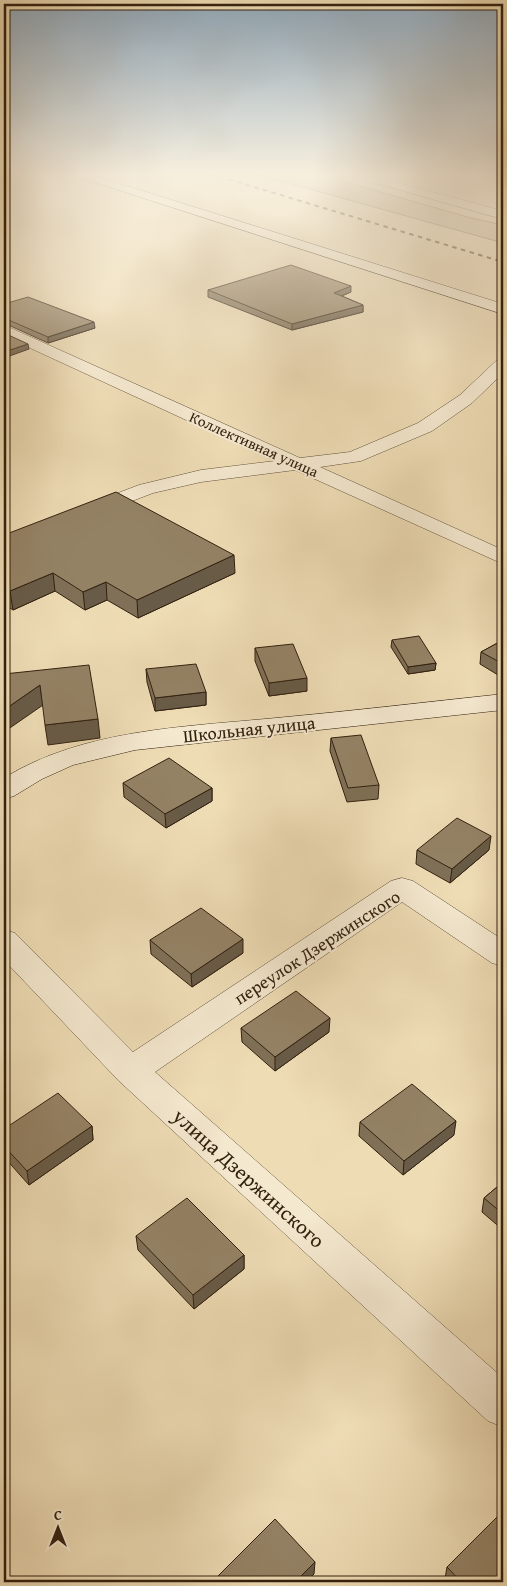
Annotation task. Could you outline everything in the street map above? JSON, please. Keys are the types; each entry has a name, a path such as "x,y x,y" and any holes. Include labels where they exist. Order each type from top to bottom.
{"street":[{"path":"310,248 503,309"},
{"name":"Коллективная улица","path":"4,330 503,558"},
{"path":"72,518 146,489 201,476 354,457 424,427 466,400 503,364"},
{"name":"Школьная улица","path":"4,790 49,766 93,751 154,739 503,702"},
{"name":"переулок Дзержинского","path":"131,1071 402,888 503,955"},
{"name":"улица Дзержинского","path":"4,941 131,1071 503,1406"}],"building":[{"path":"291,265 351,286 334,293 363,305 292,324 208,290"},
{"path":"28,297 94,322 48,337 4,318 4,304"},
{"path":"4,333 28,344 4,352"},
{"path":"116,492 234,555 137,600 106,582 83,592 53,573 10,591 4,587 4,535"},
{"path":"419,636 436,663 408,667 392,640"},
{"path":"503,640 503,664 481,652"},
{"path":"293,644 307,678 269,683 255,648"},
{"path":"196,664 206,692 155,698 146,669"},
{"path":"89,665 98,719 45,725 40,685 4,710 4,674"},
{"path":"361,735 379,785 348,788 331,738"},
{"path":"169,758 212,788 165,814 123,783"},
{"path":"457,818 491,836 452,869 417,850"},
{"path":"201,908 243,939 191,974 150,940"},
{"path":"296,991 330,1018 275,1057 241,1028"},
{"path":"412,1084 456,1121 404,1161 360,1122"},
{"path":"58,1093 92,1126 27,1171 4,1146 4,1129"},
{"path":"503,1182 503,1214 484,1198"},
{"path":"187,1198 244,1255 193,1295 136,1236"},
{"path":"503,1511 503,1582 461,1582 447,1567"},
{"path":"275,1519 315,1562 295,1582 220,1582 216,1578"}],"railway":[{"path":"457,248 503,262"}]}
